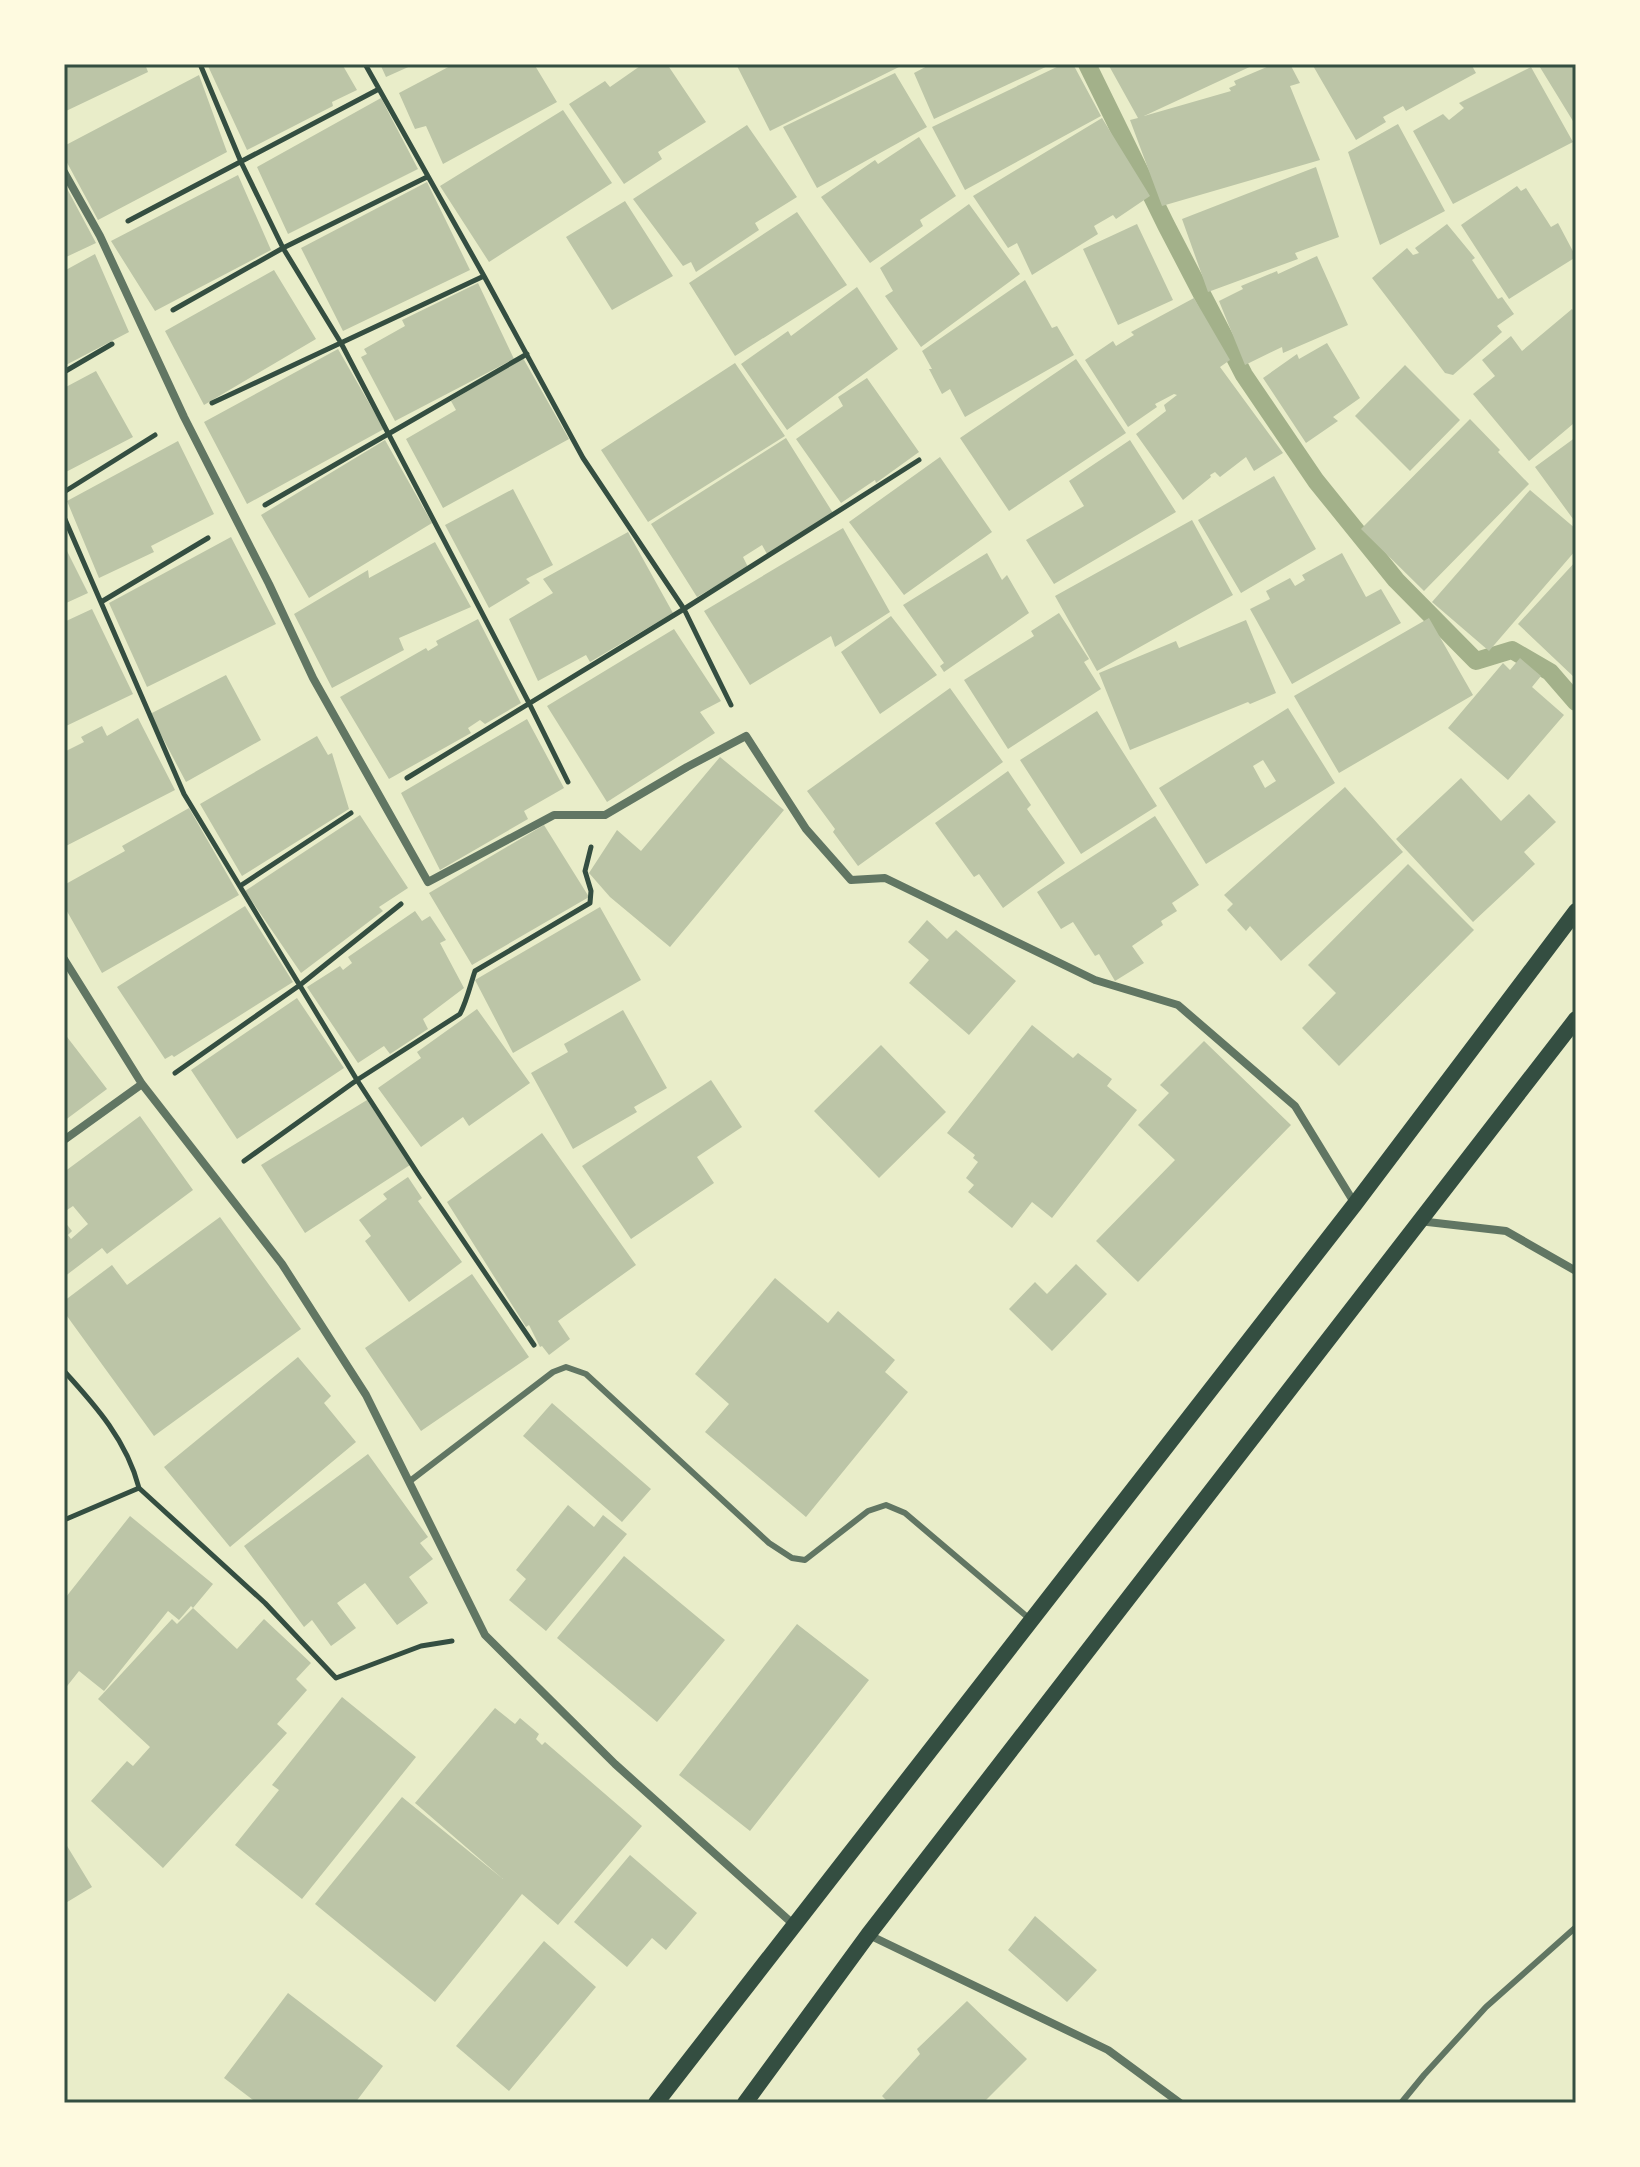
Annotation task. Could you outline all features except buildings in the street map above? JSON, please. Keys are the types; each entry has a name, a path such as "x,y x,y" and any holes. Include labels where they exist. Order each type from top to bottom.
{"main road":[{"path":"656,2103 1355,1204 1576,911"},
{"path":"745,2103 868,1935 1576,1019"}],"street":[{"path":"64,172 100,236 184,417 313,678 428,882 554,815 605,815 746,736 806,829 851,880 885,878 1095,980 1178,1005 1295,1106 1355,1204"},
{"path":"64,959 142,1084 282,1264 358,1381 485,1635 615,1764 793,1924"},
{"path":"64,1140 142,1084"},
{"path":"1419,1221 1506,1231 1576,1271"},
{"path":"868,1935 1108,2050 1180,2103"}],"lane":[{"path":"410,1481 553,1372 566,1367 586,1374 769,1543 792,1558 805,1560 868,1511 886,1505 905,1513 1031,1620"},
{"path":"1401,2103 1486,2007 1576,1927"}],"path":[{"path":"200,64 241,162 283,248 341,343 584,815"},
{"path":"365,64 583,458 684,609 746,736"},
{"path":"100,236 379,89"},
{"path":"64,372 283,248 427,177"},
{"path":"64,492 184,417 484,276"},
{"path":"101,602 527,354"},
{"path":"240,886 380,794 684,609 919,460"},
{"path":"64,517 184,794 357,1080 553,1372"},
{"path":"217,1180 357,1080 460,1014 475,971 590,903 591,891 585,871 588,854 605,815"},
{"path":"148,1092 300,985 428,882"},
{"path":"64,1371 115,1432 134,1467 139,1488 265,1603 336,1678 421,1646 485,1635"},
{"path":"64,1520 139,1488"}],"waterway":[{"path":"1087,64 1244,375 1316,481 1396,580 1476,661 1512,650 1550,672 1576,702"}]}
